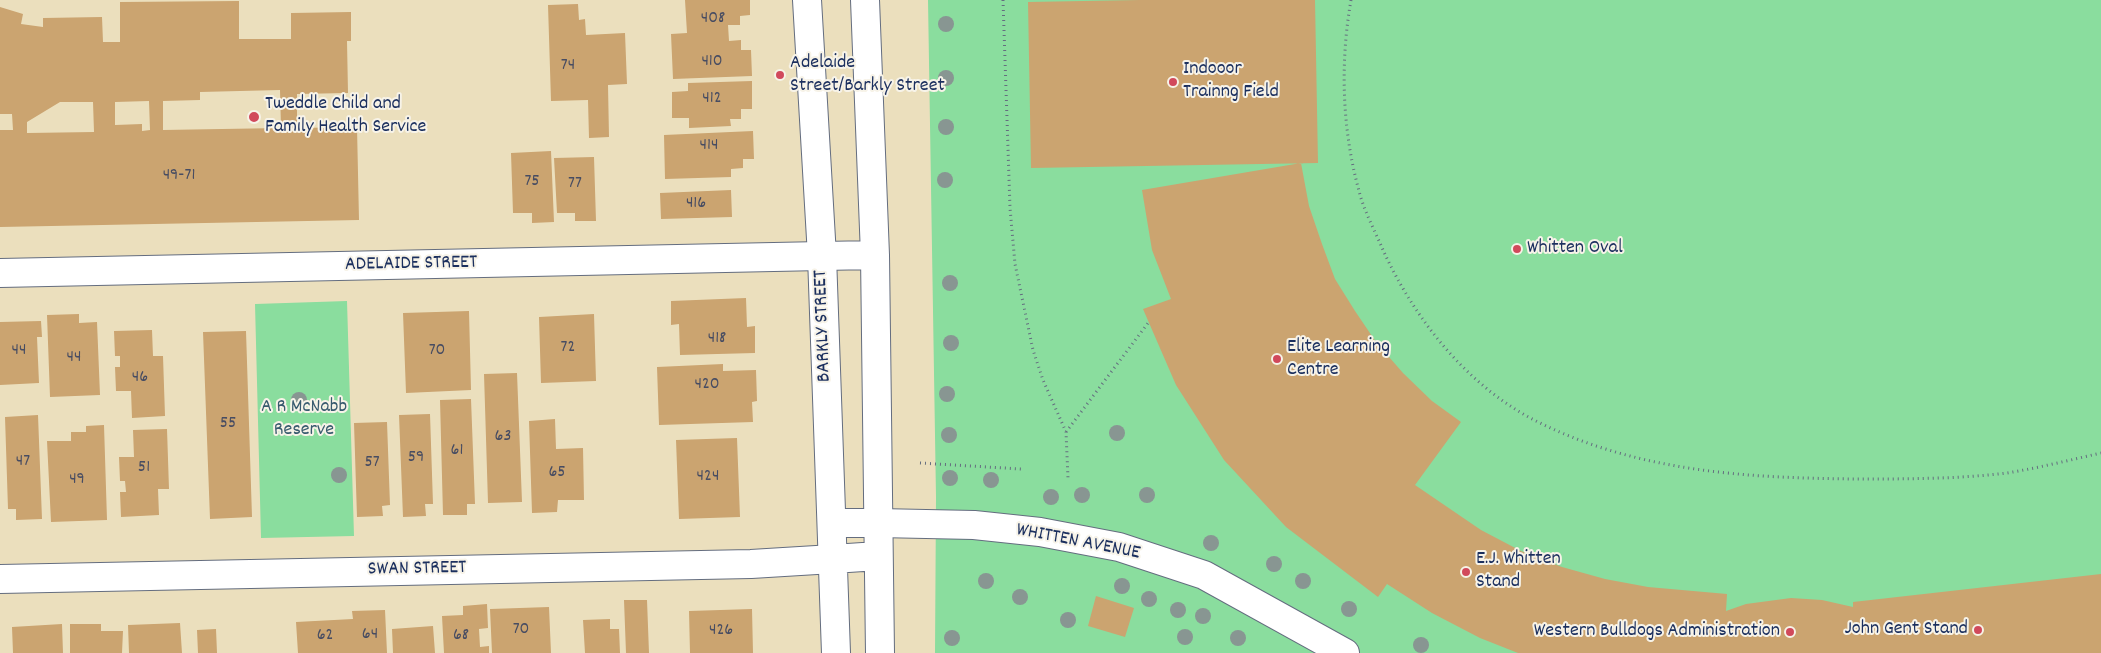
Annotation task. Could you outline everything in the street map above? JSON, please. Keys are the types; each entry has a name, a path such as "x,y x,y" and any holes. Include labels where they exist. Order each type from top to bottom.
{"street":[{"name":"BARKLY STREET","path":"807,0 822,256 836,653"},
{"path":"865,0 875,255 880,653"},
{"name":"ADELAIDE STREET","path":"0,273 875,255"},
{"name":"WHITTEN AVENUE","path":"832,523 878,522 974,525 1030,531 1119,547 1204,575 1345,653"},
{"name":"SWAN STREET","path":"0,579 751,564 878,556"}],"path":[{"path":"1003,0 1010,208 1015,264 1042,380 1066,432 1068,478"},
{"path":"1351,0 1345,34 1343,77 1346,121 1359,192 1376,234 1394,274 1418,313 1443,346 1468,372 1498,397 1537,421 1585,441 1650,461 1704,472 1781,478 1893,479 1980,476 2010,472 2101,453"},
{"path":"1066,432 1148,323"},
{"path":"920,463 1021,468"}],"green space":[{"name":"Whitten Oval","path":"928,0 2101,0 2101,653 935,653 936,497"},
{"name":"A R McNabb Reserve","path":"347,301 354,536 261,538 255,304"}],"building":[{"path":"685,0 750,0 750,15 740,16 740,25 728,25 729,41 741,40 741,50 751,50 752,76 673,79 671,34 687,33"},
{"name":"Indooor Trainng Field","path":"1315,0 1318,163 1031,168 1028,2"},
{"path":"239,1 239,39 291,39 291,13 351,12 351,41 347,41 348,93 297,94 297,128 357,127 359,220 0,227 0,130 13,130 12,114 0,114 0,7 23,14 21,24 43,27 43,18 102,17 103,42 120,42 120,2","holes":["280,90 281,128 163,130 163,101 200,100 200,92","149,101 150,130 142,131 142,124 115,125 115,102","60,102 93,102 94,132 27,133 27,122"]},
{"path":"578,4 579,20 585,19 586,35 625,33 627,84 608,85 609,137 589,138 588,100 551,101 548,5"},
{"path":"752,81 752,109 741,109 741,119 730,119 731,126 689,128 689,118 672,118 672,92 688,91 688,83"},
{"path":"753,131 754,159 743,159 743,168 731,169 731,177 665,179 664,135"},
{"path":"551,151 554,222 532,223 532,213 513,213 511,153"},
{"path":"594,157 596,221 575,221 575,213 557,213 554,158"},
{"path":"1301,163 1309,206 1335,279 1376,342 1403,373 1432,401 1461,422 1415,485 1481,530 1521,551 1562,567 1605,579 1648,587 1727,594 1726,611 1746,604 1791,598 1822,600 1853,607 1853,602 2101,574 2101,653 1518,653 1480,638 1432,613 1387,584 1378,597 1286,527 1224,460 1176,385 1143,309 1171,299 1152,250 1142,190"},
{"path":"731,190 732,217 661,219 660,193"},
{"path":"746,298 747,327 755,326 755,353 680,355 679,324 671,325 671,301"},
{"path":"469,311 471,390 406,393 403,313"},
{"path":"79,314 79,323 97,322 100,395 50,397 47,315"},
{"path":"594,314 596,381 541,383 539,317"},
{"path":"41,321 42,337 37,337 39,383 0,385 0,322"},
{"path":"152,330 153,356 163,356 165,416 132,418 131,391 116,391 115,367 120,367 120,356 115,356 114,331"},
{"path":"246,331 252,517 210,519 203,332"},
{"path":"723,364 723,371 756,370 757,401 752,402 753,422 659,425 657,367"},
{"path":"517,373 522,502 488,503 484,374"},
{"path":"471,399 475,504 467,504 467,515 443,515 440,400"},
{"path":"430,414 433,504 425,504 426,516 403,517 399,415"},
{"path":"38,415 42,519 16,520 16,509 8,509 5,417"},
{"path":"555,419 556,449 583,448 584,500 558,500 557,512 532,513 529,421"},
{"path":"387,422 390,505 382,506 383,516 357,517 354,423"},
{"path":"104,425 107,520 51,522 47,441 71,441 71,432 86,432 86,426"},
{"path":"167,429 169,489 158,489 159,515 121,517 120,492 126,492 125,481 120,481 119,457 134,457 133,430"},
{"path":"737,438 740,517 679,519 676,440"},
{"path":"1096,596 1134,608 1125,637 1088,626"},
{"path":"624,600 647,600 649,653 626,653"},
{"path":"487,604 488,628 479,629 480,647 489,646 489,653 444,653 442,616 463,615 463,606"},
{"path":"549,607 551,653 492,653 490,609"},
{"path":"752,609 753,653 690,653 689,611"},
{"path":"385,610 387,653 298,653 296,622 353,619 352,611"},
{"path":"610,619 610,629 619,629 620,653 585,653 583,620"},
{"path":"180,623 182,653 129,653 128,625"},
{"path":"62,624 63,653 13,653 12,627"},
{"path":"70,624 101,624 101,631 123,631 122,653 70,653"},
{"path":"433,626 435,653 393,653 392,629"},
{"path":"216,629 217,653 198,653 197,630"}],"place":[{"name":"Adelaide Street/Barkly Street","path":"780,75"},
{"name":"Indooor Trainng Field","path":"1173,82"},
{"name":"Tweddle Child and Family Health Service","path":"254,117"},
{"name":"Whitten Oval","path":"1517,249"},
{"name":"Elite Learning Centre","path":"1277,359"},
{"name":"E.J. Whitten Stand","path":"1466,572"},
{"name":"John Gent Stand","path":"1978,630"},
{"name":"Western Bulldogs Administration","path":"1790,632"}]}
